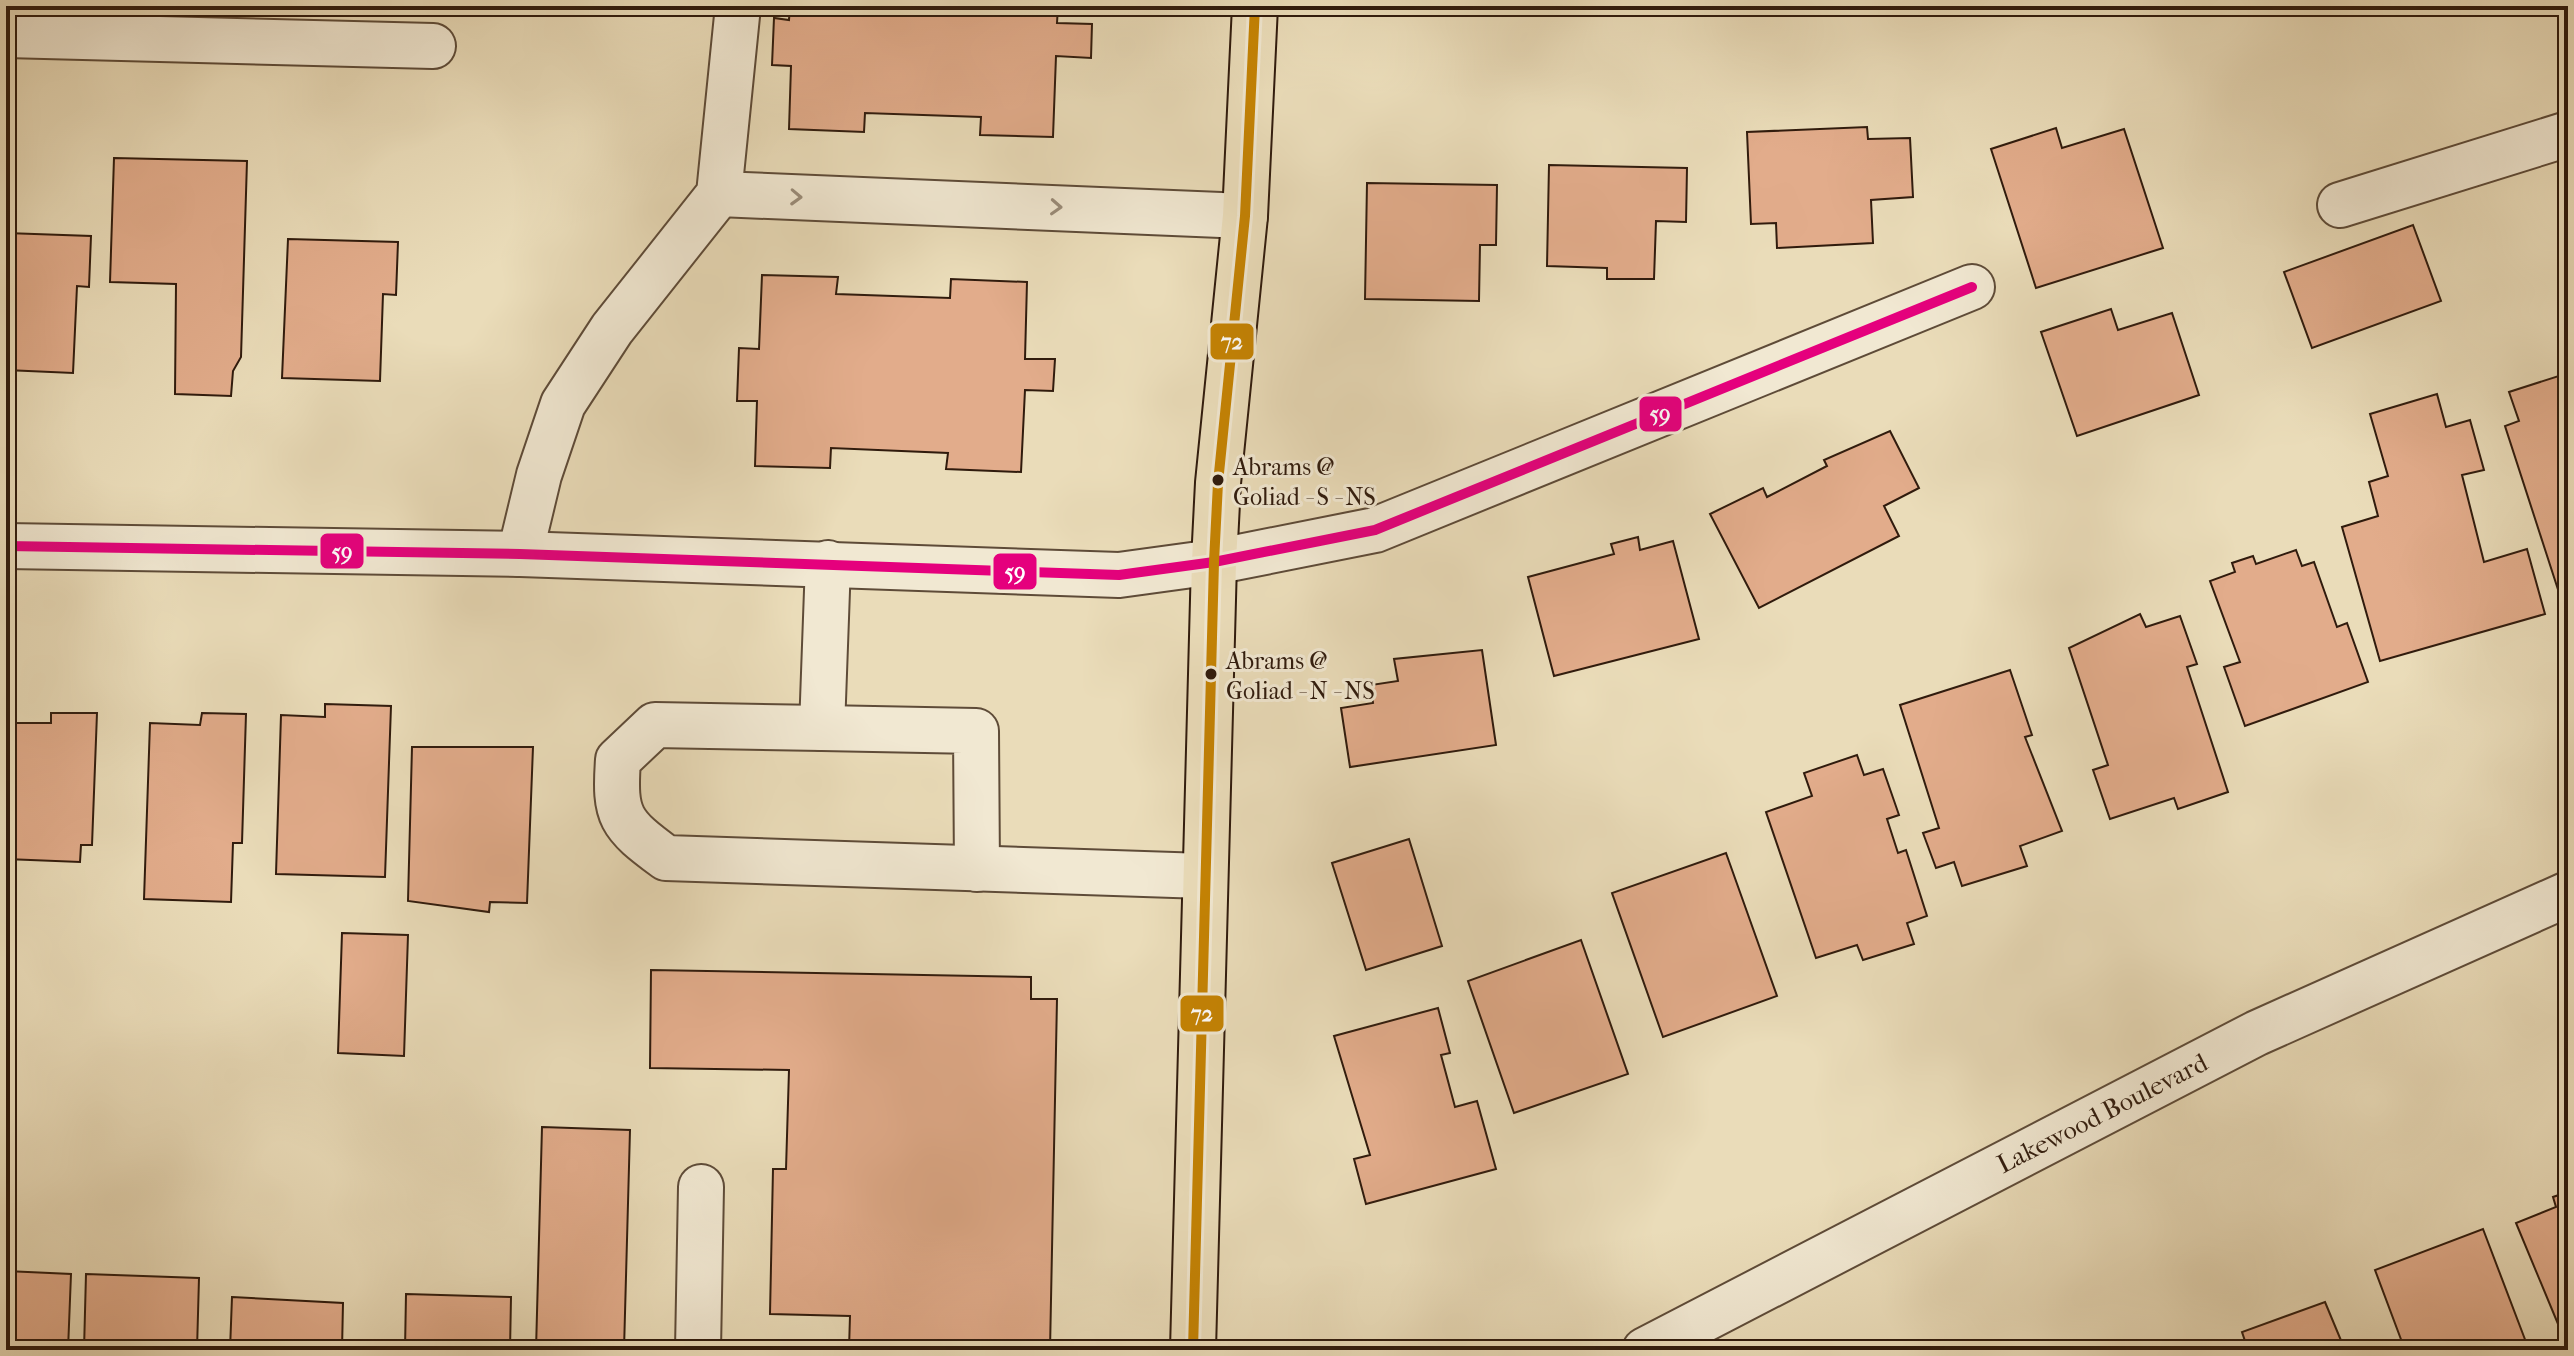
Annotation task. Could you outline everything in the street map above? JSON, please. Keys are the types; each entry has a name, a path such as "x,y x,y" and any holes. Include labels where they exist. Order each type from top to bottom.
{"main road":[{"path":"1193,1350 1214,562 1218,483 1245,216 1255,6"}],"street":[{"path":"520,554 539,475 563,404 612,329 719,194 738,6"},
{"path":"6,35 433,46"},
{"path":"2340,205 2568,134"},
{"path":"719,194 1245,216"},
{"path":"6,546 520,554 1119,575 1214,562 1375,530 1972,287"},
{"path":"822,728 828,563"},
{"path":"977,869 976,731 655,725 618,760 615,802 635,835 666,858 977,869 1204,876"},
{"name":"Lakewood Boulevard","path":"1645,1350 2257,1033 2568,894"},
{"path":"698,1350 701,1187"}],"building":[{"path":"445,6 512,6 512,13 445,11"},
{"path":"790,6 1058,6 1057,23 1092,24 1091,58 1056,56 1053,137 980,135 981,117 865,113 864,132 789,129 791,66 772,65 774,18 789,20"},
{"path":"1867,127 1868,139 1910,138 1913,197 1871,200 1873,243 1777,248 1776,223 1751,224 1747,132"},
{"path":"2056,128 2062,148 2124,129 2163,248 2036,288 1991,149"},
{"path":"114,158 247,161 241,357 233,371 231,396 175,394 176,284 110,282"},
{"path":"1549,165 1687,168 1686,222 1656,221 1654,279 1607,279 1607,268 1547,266"},
{"path":"1367,183 1497,185 1496,245 1480,245 1479,301 1365,299"},
{"path":"2413,225 2441,301 2312,348 2284,272"},
{"path":"6,233 91,236 89,287 77,286 73,373 6,370"},
{"path":"288,239 398,242 396,295 383,294 380,381 282,378"},
{"path":"762,275 838,277 836,294 950,298 951,279 1027,282 1025,359 1055,359 1053,391 1025,390 1021,472 946,469 948,453 831,448 830,468 755,466 757,401 737,401 739,348 759,349"},
{"path":"2111,309 2118,330 2172,313 2199,395 2077,436 2041,332"},
{"path":"2568,373 2568,603 2563,605 2505,426 2519,421 2509,392"},
{"path":"2437,394 2446,427 2470,420 2484,470 2462,475 2484,562 2527,549 2545,614 2380,661 2342,527 2378,516 2369,482 2388,476 2370,414"},
{"path":"1890,431 1919,488 1884,506 1899,536 1759,608 1710,514 1763,488 1767,497 1827,466 1824,460"},
{"path":"1638,537 1640,550 1673,541 1699,639 1554,676 1528,577 1614,554 1611,544"},
{"path":"2296,550 2302,566 2314,562 2337,627 2347,623 2368,682 2245,726 2224,667 2240,662 2210,581 2235,572 2232,563 2253,556 2256,564"},
{"path":"2140,614 2146,627 2180,616 2197,664 2187,667 2228,792 2178,809 2174,798 2110,819 2093,770 2108,765 2069,648"},
{"path":"1482,650 1496,745 1350,767 1341,708 1373,703 1371,685 1398,681 1394,659"},
{"path":"2010,670 2032,735 2025,737 2062,831 2020,846 2027,866 1962,886 1954,862 1936,868 1923,833 1939,828 1900,705"},
{"path":"325,704 391,706 385,877 276,874 281,715 325,717"},
{"path":"51,713 97,713 92,845 81,845 80,862 6,859 6,723 51,723"},
{"path":"202,713 246,714 242,843 233,843 231,902 144,899 150,723 200,725"},
{"path":"412,747 533,747 527,903 490,902 489,912 408,901"},
{"path":"1857,755 1864,775 1883,769 1899,815 1887,819 1898,853 1906,850 1927,916 1907,923 1914,944 1863,960 1857,945 1816,958 1766,812 1812,796 1804,773"},
{"path":"1409,839 1442,946 1366,970 1332,863"},
{"path":"1726,853 1777,996 1663,1037 1612,893"},
{"path":"342,933 408,935 404,1056 338,1053"},
{"path":"1581,940 1628,1074 1514,1113 1468,981"},
{"path":"651,970 1031,977 1031,999 1057,999 1050,1350 849,1349 850,1316 770,1314 773,1169 786,1169 789,1070 650,1068"},
{"path":"1438,1008 1450,1053 1441,1055 1455,1107 1477,1101 1496,1169 1366,1204 1354,1159 1370,1155 1334,1036"},
{"path":"542,1127 630,1130 624,1350 536,1350"},
{"path":"2568,1192 2568,1348 2516,1223 2556,1207 2553,1197"},
{"path":"2483,1229 2529,1350 2405,1350 2375,1270"},
{"path":"6,1271 71,1274 68,1350 6,1350"},
{"path":"86,1274 199,1278 197,1350 84,1350"},
{"path":"406,1294 511,1297 510,1350 405,1350"},
{"path":"232,1297 343,1303 342,1350 230,1350"},
{"path":"2325,1302 2345,1350 2232,1350 2246,1344 2242,1332"}],"transit line":[{"name":"72","path":"1193,1350 1214,562 1218,483 1245,216 1255,6"},
{"name":"59","path":"6,546 520,554 1119,575 1214,562 1375,530 1972,287"}],"place":[{"name":"Abrams @ Goliad - S - NS","path":"1218,480"},
{"name":"Abrams @ Goliad - N - NS","path":"1211,674"}]}
